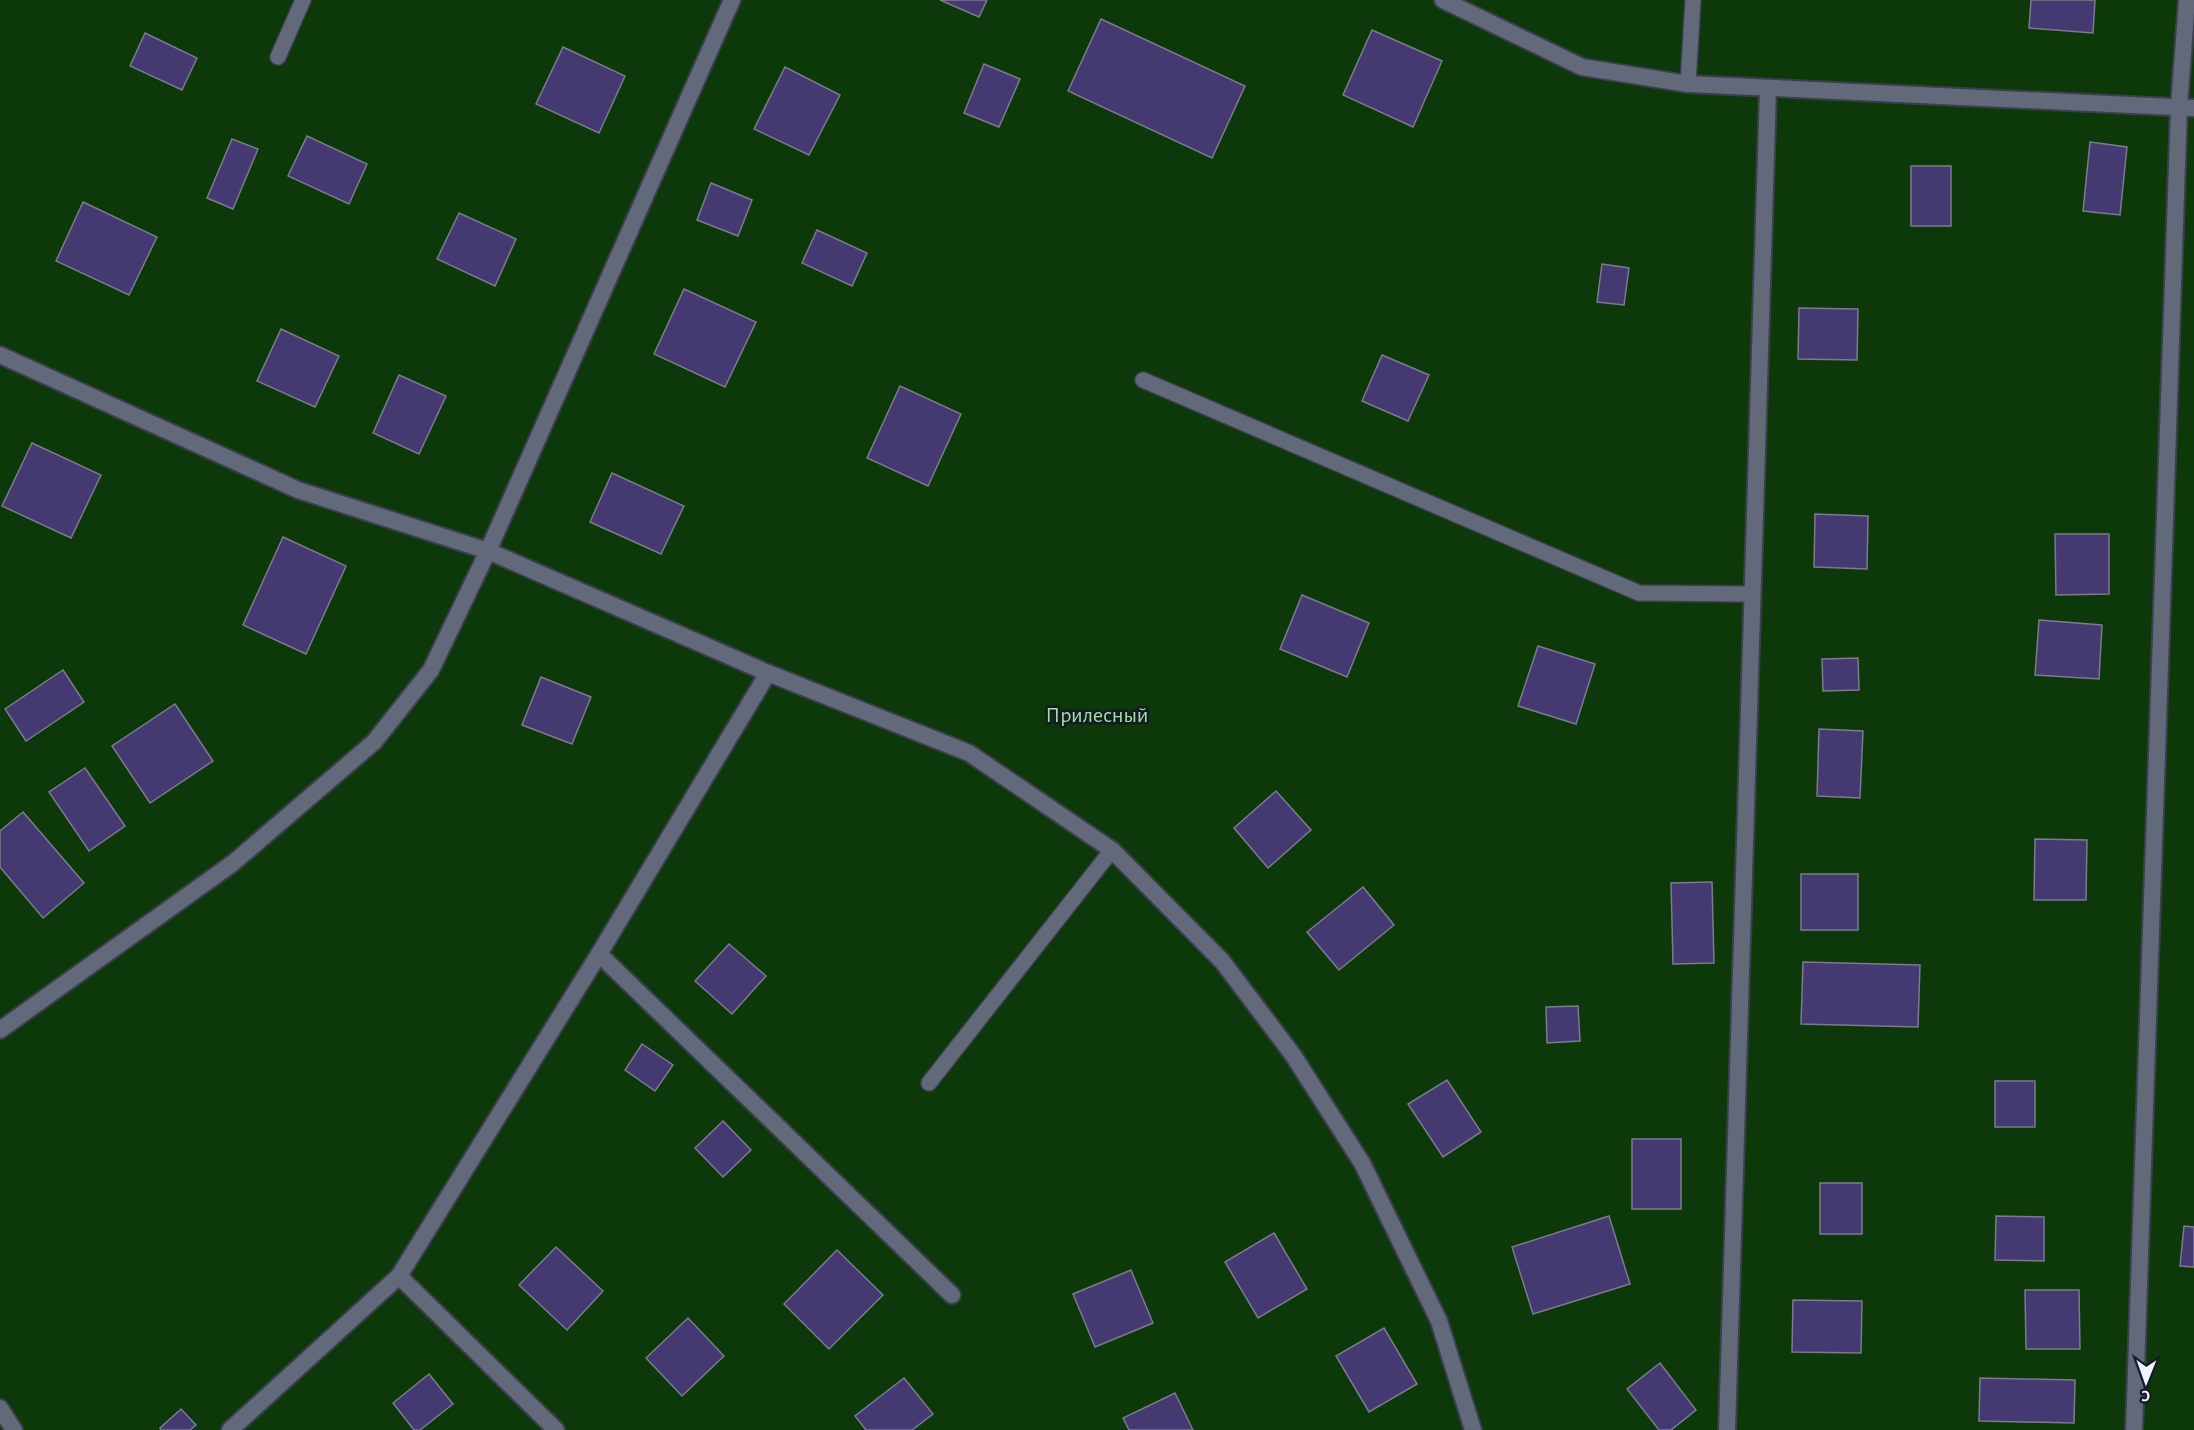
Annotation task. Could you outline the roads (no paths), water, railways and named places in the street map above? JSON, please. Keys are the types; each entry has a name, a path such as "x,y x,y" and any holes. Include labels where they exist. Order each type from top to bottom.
{"street":[{"path":"0,1030 233,863 374,742 431,669 488,551 732,0"},
{"path":"1443,0 1582,67 1688,84 2187,107"},
{"path":"2134,1430 2187,107 2187,0"},
{"path":"1727,1430 1768,89"},
{"path":"0,355 298,490 488,551 768,673 969,753 1112,850 1222,962 1293,1055 1362,1164 1439,1321 1473,1430"},
{"path":"230,1430 399,1276 599,954 768,673"},
{"path":"599,954 952,1295"},
{"path":"399,1276 556,1430"},
{"path":"0,1408 14,1430"}],"lane":[{"path":"278,57 303,0"},
{"path":"1688,84 1693,0"},
{"path":"1143,380 1639,593 1752,594"},
{"path":"929,1083 1112,850"}],"park label":[{"name":"Прилесный","path":"1097,715"}]}
